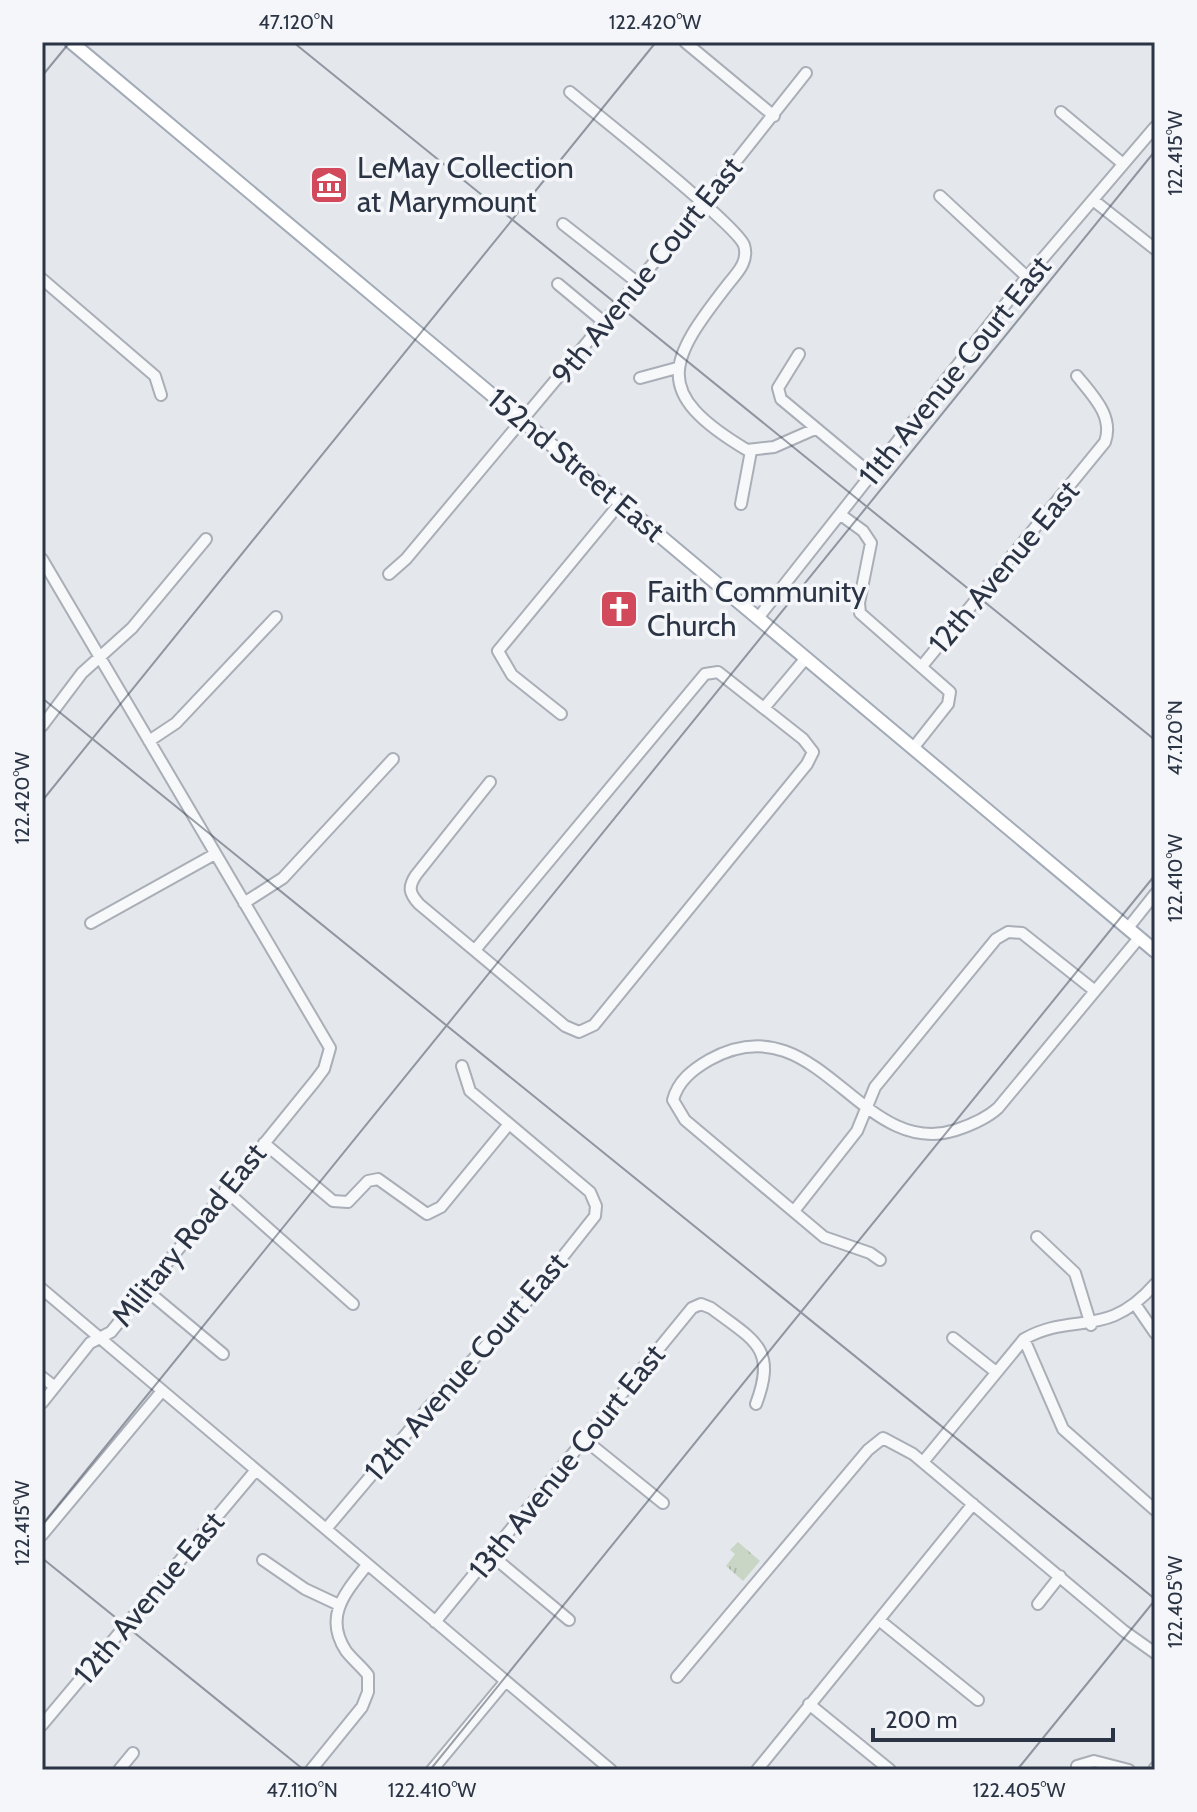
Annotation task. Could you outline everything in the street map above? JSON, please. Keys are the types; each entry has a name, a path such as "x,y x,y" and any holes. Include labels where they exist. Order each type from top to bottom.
{"main road":[{"name":"152nd Street East","path":"71,42 1155,951"}],"street":[{"path":"685,42 774,116"},
{"name":"9th Avenue Court East","path":"389,574 406,559 605,323 806,73"},
{"path":"570,92 738,235 744,246 744,262 685,343 677,368 683,397 724,434 751,451 790,442 815,429"},
{"path":"1061,112 1122,163"},
{"name":"11th Avenue Court East","path":"758,618 1027,277 1155,127"},
{"path":"940,196 1027,277"},
{"path":"1093,200 1155,249"},
{"path":"563,224 638,283"},
{"path":"42,279 155,376 161,395"},
{"path":"558,284 605,323"},
{"path":"799,354 778,392 781,399 871,474"},
{"path":"640,378 677,368"},
{"name":"12th Avenue East","path":"914,747 950,700 950,692 945,685 922,666 1105,442 1108,431 1104,414 1077,376"},
{"path":"741,504 751,451"},
{"path":"561,714 512,675 498,651 621,502"},
{"path":"841,515 863,531 871,543 871,558 860,596 860,613 922,666"},
{"path":"42,726 82,673 132,628 206,539"},
{"name":"Military Road East","path":"42,559 330,1048 324,1069 101,1339 611,1770"},
{"path":"149,741 176,723 276,617"},
{"path":"764,708 806,658"},
{"path":"475,950 700,679 711,672 726,676 803,739 813,753 594,1025 583,1031 574,1031 565,1026 419,904 410,889 416,875 490,782"},
{"path":"244,903 283,878 393,759"},
{"path":"91,923 215,854"},
{"path":"1128,928 1155,894"},
{"path":"794,1211 857,1131 875,1087 1002,934 1013,931 1022,933 1095,991"},
{"path":"880,1260 870,1253 824,1237 685,1120 673,1100 680,1083 706,1062 731,1051 760,1047 786,1051 807,1060 890,1123 917,1133 942,1133 969,1126 998,1108 1139,938"},
{"path":"264,1143 333,1201 345,1203 368,1181 378,1179 427,1214 441,1207 509,1124 470,1091 462,1066"},
{"name":"12th Avenue Court East","path":"326,1529 415,1422 530,1298 595,1216 595,1201 590,1192 509,1124"},
{"path":"225,1190 353,1304"},
{"path":"1037,1237 1075,1273 1091,1325"},
{"path":"923,1462 1024,1339 1046,1330 1091,1325 1121,1314 1155,1284"},
{"path":"42,1289 101,1339 90,1343 42,1403"},
{"path":"145,1289 223,1354"},
{"name":"13th Avenue Court East","path":"435,1622 688,1312 701,1304 717,1313 763,1353 766,1371 756,1404"},
{"path":"1135,1304 1155,1333"},
{"path":"953,1338 996,1372"},
{"path":"1024,1339 1063,1429 1155,1510"},
{"path":"42,1377 55,1387"},
{"path":"42,1535 162,1391"},
{"path":"677,1677 868,1450 883,1438 902,1445 1155,1653"},
{"path":"585,1440 663,1503"},
{"name":"12th Avenue East","path":"42,1725 256,1470"},
{"path":"757,1770 973,1504"},
{"path":"491,1555 569,1620"},
{"path":"263,1560 305,1589 337,1604"},
{"path":"311,1770 362,1707 368,1692 368,1675 348,1654 338,1634 337,1604 367,1565"},
{"path":"1038,1604 1060,1576"},
{"path":"879,1620 978,1700"},
{"path":"432,1770 505,1682"},
{"path":"809,1704 890,1770"},
{"path":"119,1770 133,1753"},
{"path":"1077,1766 1094,1761 1129,1770"}],"green space":[{"path":"738,1542 760,1561 743,1581 726,1566 735,1554 730,1550"}],"place":[{"name":"LeMay Collection at Marymount","path":"329,185"},
{"name":"Faith Community Church","path":"619,609"}]}
